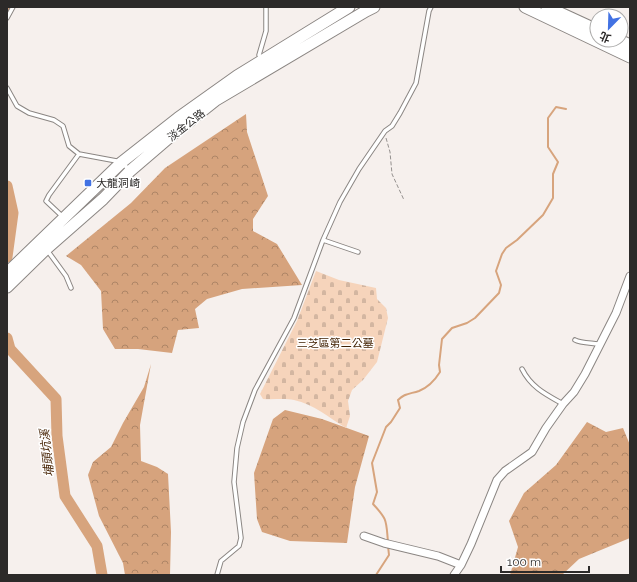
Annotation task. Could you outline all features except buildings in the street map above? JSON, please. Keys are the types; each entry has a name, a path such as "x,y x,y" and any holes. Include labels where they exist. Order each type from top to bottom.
{"main road":[{"name":"淡金公路","path":"7,287 46,249 103,199 130,171 172,135 216,100 349,7"},
{"name":"淡金公路","path":"7,273 122,162 237,76 265,65 374,7"},
{"path":"525,7 630,57"},
{"path":"547,7 589,26"}],"street":[{"path":"454,575 461,565 471,544 497,480 505,471 532,452 546,428 563,404 574,392 585,374 598,344 616,313 630,276"},
{"path":"364,536 384,543 438,556 461,565"}],"lane":[{"path":"7,18 13,7"},
{"path":"265,65 260,55 266,31 266,7"},
{"path":"217,575 221,561 239,546 241,538 234,482 237,448 243,422 256,390 294,318 323,240 340,202 359,169 385,131 392,126 416,83 431,7"},
{"path":"7,88 17,106 29,113 54,120 63,126 69,146 79,154 122,162 130,171"},
{"path":"64,218 46,201 79,154"},
{"path":"323,240 358,252"},
{"path":"46,249 66,276 71,288"},
{"path":"575,340 578,342 598,344"},
{"path":"522,368 527,379 540,390 563,404"}],"path":[{"path":"385,131 390,152 392,174 404,200"}],"green space":[{"path":"246,114 247,132 268,196 253,219 253,231 277,244 302,285 242,289 207,299 195,309 199,328 178,330 172,353 138,349 115,349 103,329 101,291 81,265 66,256 131,203 165,168"},
{"name":"三芝區第二公墓","path":"316,271 339,280 376,288 377,299 386,308 388,318 377,362 363,380 352,390 348,401 350,416 346,428 321,412 301,402 290,399 263,399 260,394 297,321"},
{"path":"151,364 140,425 141,461 157,467 168,474 171,532 170,575 125,575 123,563 99,516 88,475 93,462 111,447 144,387"},
{"path":"285,410 322,419 369,436 355,487 347,543 290,541 262,532 257,519 254,473 273,419"},
{"path":"587,422 606,432 623,428 630,445 630,538 579,559 562,575 510,575 518,547 509,521 524,493 556,465"}],"waterway":[{"path":"388,542 384,518 373,504 377,492 372,463 386,427 400,408 398,400 405,395 419,391 426,387 440,372 439,365 442,339 452,328 467,323 475,318 499,293 501,285 496,271 502,254 506,248 517,240 543,215 553,198 553,174 558,162 548,147 548,118 556,107 566,109"},
{"name":"埔頭坑溪","path":"7,186 13,213 7,257"},
{"name":"埔頭坑溪","path":"7,338 10,349 56,399 57,436 65,496 97,546 102,575"},
{"path":"376,575 389,555 388,546"}],"place":[{"name":"大龍洞崎","path":"88,183"}]}
